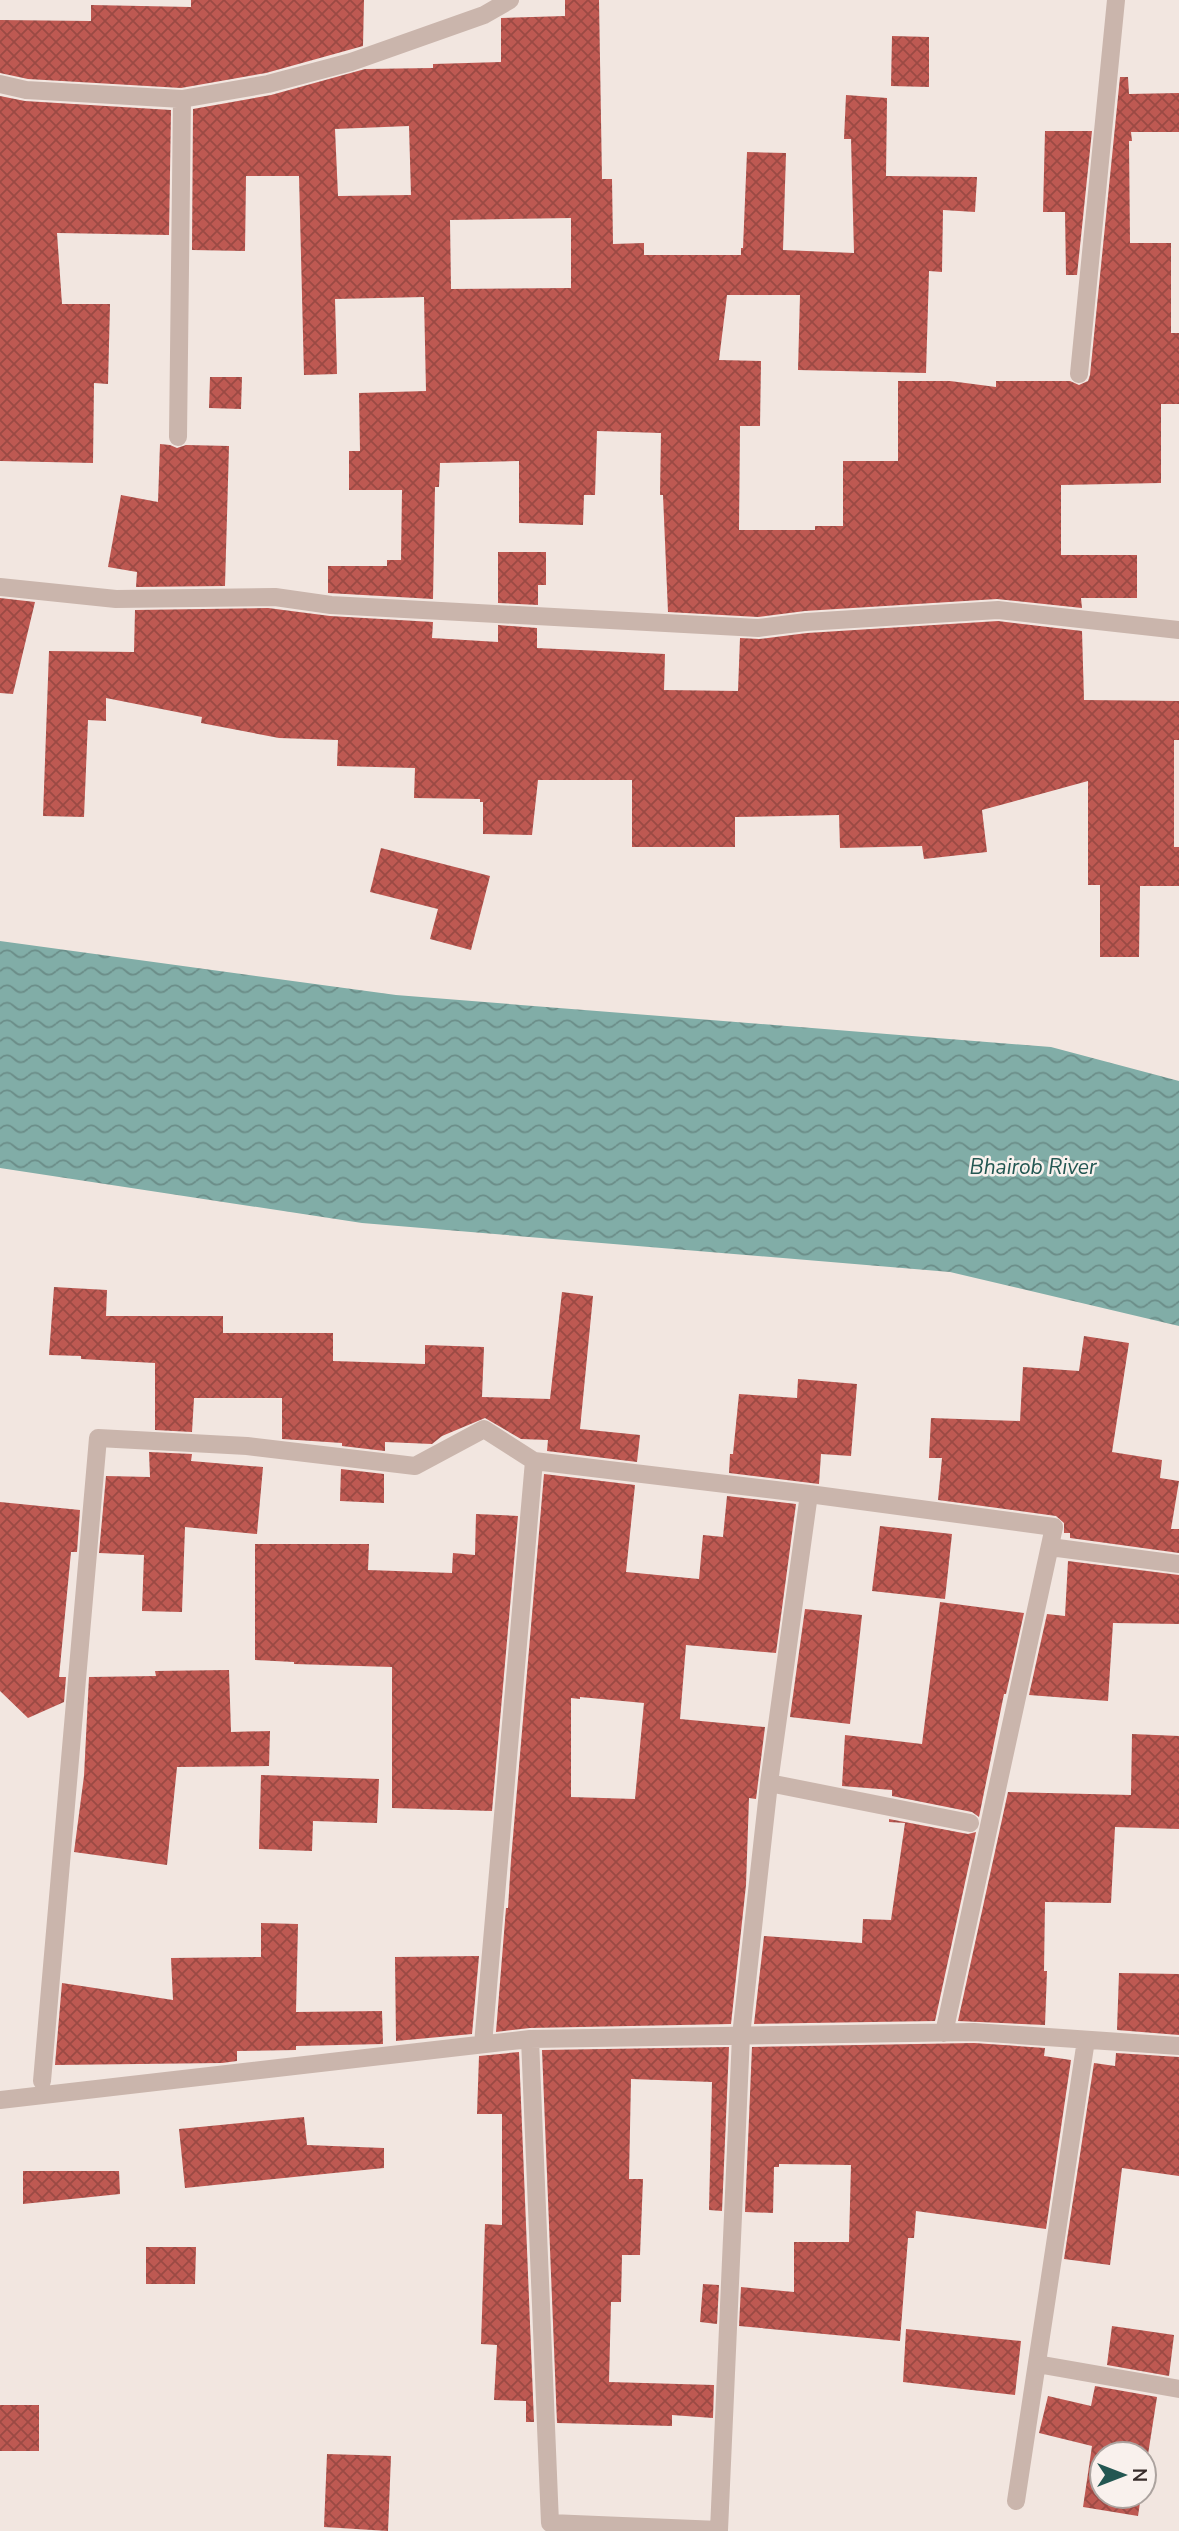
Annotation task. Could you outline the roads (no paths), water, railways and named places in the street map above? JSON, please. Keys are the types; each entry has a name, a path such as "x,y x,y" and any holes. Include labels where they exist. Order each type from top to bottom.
{"street":[{"path":"0,84 26,90 182,99 268,84 351,62 484,15 510,0"},
{"path":"1079,374 1116,0"},
{"path":"178,437 182,99"},
{"path":"0,587 116,599 275,597 331,604 758,628 806,622 998,610 1179,630"},
{"path":"42,2081 98,1438 247,1446 415,1466 484,1429 534,1461 1054,1527 944,2032"},
{"path":"483,2044 534,1461"},
{"path":"530,2039 550,2523 719,2530 741,2036 769,1783 809,1494"},
{"path":"1050,1547 1179,1564"},
{"path":"769,1783 970,1824"},
{"path":"0,2100 530,2039 974,2032 1179,2046"},
{"path":"1016,2501 1086,2040"},
{"path":"1037,2364 1179,2389"}],"water":[{"name":"Bhairob River","path":"0,941 396,995 1051,1047 1179,1081 1179,1326 950,1272 362,1223 0,1168"}]}
